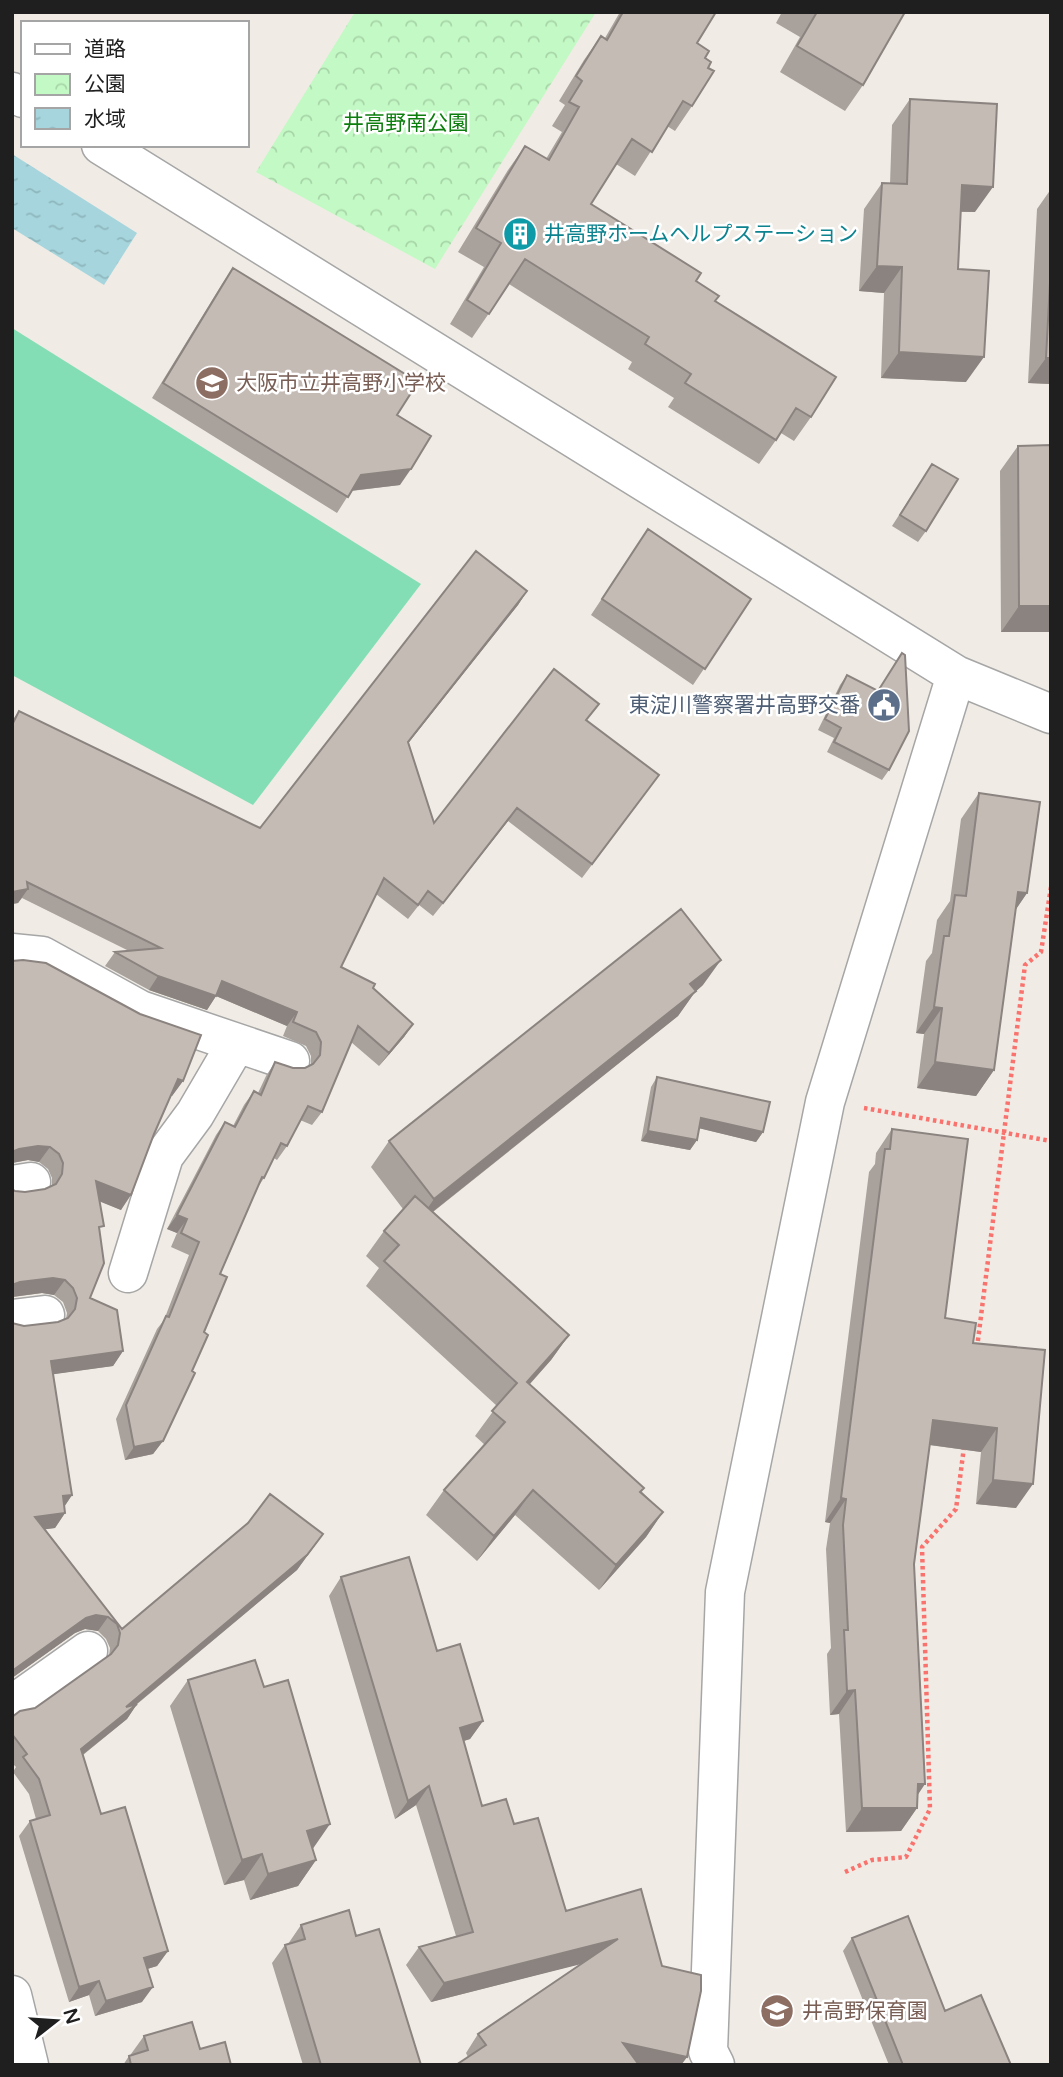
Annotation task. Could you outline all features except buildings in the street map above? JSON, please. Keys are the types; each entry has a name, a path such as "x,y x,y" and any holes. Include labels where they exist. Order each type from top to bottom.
{"street":[{"path":"104,147 956,675 1051,714"},
{"path":"715,2065 708,2051 725,1592 824,1102 956,675"},
{"path":"12,953 42,956 141,1010 290,1061"},
{"path":"128,1273 164,1156 195,1114 236,1044"},
{"path":"12,1704 89,1651"},
{"path":"12,1995 29,2065"}],"path":[{"path":"975,1362 1025,965 1041,952 1051,887"},
{"path":"852,1106 1051,1141"},
{"path":"845,1872 872,1860 906,1857 930,1810 922,1547 956,1509 965,1442"}],"green space":[{"name":"井高野南公園","path":"355,12 596,12 435,269 256,172"},
{"path":"12,328 421,584 253,805 12,675"}],"water":[{"path":"12,154 137,233 104,285 12,228"}],"place":[{"name":"井高野ホームヘルプステーション","path":"520,234"},
{"name":"大阪市立井高野小学校","path":"212,383"},
{"name":"東淀川警察署井高野交番","path":"884,705"},
{"name":"井高野保育園","path":"777,2011"}]}
